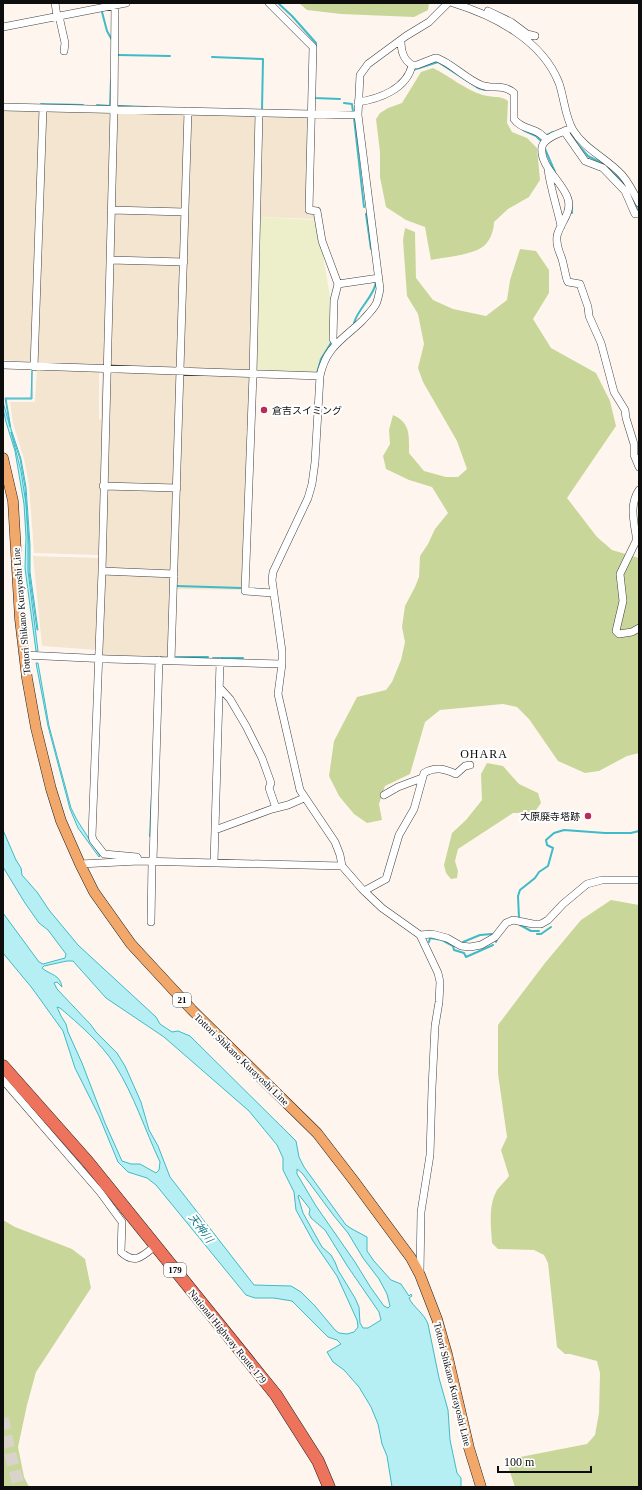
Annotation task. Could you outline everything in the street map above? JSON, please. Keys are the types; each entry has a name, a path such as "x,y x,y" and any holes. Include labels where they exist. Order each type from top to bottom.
{"highway":[{"name":"National Highway Route 179","path":"3,1066 88,1162 276,1396 318,1461 329,1487"}],"main road":[{"name":"Tottori Shikano Kurayoshi Line","path":"3,458 13,501 20,619 27,678 36,728 51,789 62,821 80,864 94,892 131,944 192,1010 317,1133 411,1258 420,1275 437,1319 447,1354 469,1448 481,1487"}],"street":[{"path":"55,3 65,43 64,51"},
{"path":"3,27 126,3"},
{"path":"269,3 313,47 309,210 317,211 322,241 338,284 334,295 333,316 333,339 336,344"},
{"path":"420,1275 421,1212 430,1155 435,1026 440,982 435,964 420,935 382,908 364,891 342,866 335,842 300,790 278,694 282,652 273,593 273,572 308,498 312,484 315,462 320,376 323,364 326,357 336,344 372,310 376,303 380,289 358,116 360,75 368,64 429,22 448,3"},
{"path":"453,3 508,26 534,47 549,63 559,84 572,128 582,142 622,175 628,182 639,203"},
{"path":"115,4 114,109 103,486 102,571 93,840 104,854 137,857 139,861"},
{"path":"469,9 474,7 490,12 510,22 527,34 535,36"},
{"path":"401,40 404,59 412,65 417,65 437,58 481,86 498,86 514,93 514,120 519,125 539,133 547,140"},
{"path":"358,102 377,98 398,89 409,75 412,65"},
{"path":"3,106 358,116"},
{"path":"34,365 43,108"},
{"path":"171,661 188,111"},
{"path":"259,113 253,374 245,591 273,593"},
{"path":"572,128 547,140 543,145 542,150 548,166 568,197 569,209 558,235 557,248 568,282 580,284 588,307 589,316 601,343 614,392 625,410 634,444 634,455 639,466"},
{"path":"564,131 585,161 603,168 625,191 635,214 639,214"},
{"path":"548,166 551,188 561,226"},
{"path":"111,210 185,212"},
{"path":"110,260 184,262"},
{"path":"338,284 379,278"},
{"path":"3,361 34,365 107,370 320,376"},
{"path":"3,365 34,365"},
{"path":"103,486 177,488"},
{"path":"639,490 635,499 633,513 637,536 620,574 623,602 616,631 619,634 623,634 639,628"},
{"path":"102,571 174,574"},
{"path":"24,655 98,659 282,664"},
{"path":"150,922 159,660"},
{"path":"214,863 220,662"},
{"path":"220,688 238,713 262,758 271,783 269,788 276,808"},
{"path":"364,891 386,879 399,835 414,809 424,773 429,770 443,769 456,774 465,766 470,765"},
{"path":"384,796 396,788 422,778"},
{"path":"215,830 304,798"},
{"path":"80,864 139,861 342,866"},
{"path":"420,935 432,934 447,938 461,946 470,947 481,945 495,937 506,923 513,920 534,924 541,924 548,920 563,904 587,884 602,880 639,880"},
{"path":"491,939 496,946"},
{"path":"3,1080 100,1192 122,1222 121,1252 128,1258 134,1259 144,1256 155,1246"}],"shaded area":[{"path":"3,108 41,109 33,362 3,360"},
{"path":"45,109 112,111 104,366 36,365"},
{"path":"116,113 186,113 184,211 114,208"},
{"path":"192,113 256,115 249,371 183,369 190,115"},
{"path":"260,116 310,116 308,211 316,213 314,219 258,217"},
{"path":"114,211 184,212 182,260 112,258"},
{"path":"112,261 181,263 179,369 111,368"},
{"path":"37,369 99,372 99,420 101,419 102,372 104,372 99,555 34,553 29,485 24,459 13,423 10,402 35,402"},
{"path":"111,372 178,374 175,487 106,484 109,375"},
{"path":"183,374 250,377 248,431 246,431 246,436 248,437 244,590 175,589"},
{"path":"105,487 175,490 172,573 103,570"},
{"path":"33,556 99,558 97,650 42,646"},
{"path":"103,573 172,575 168,658 102,655"}],"green space":[{"path":"299,3 429,3 428,10 414,17 341,14 307,10"},
{"path":"433,68 476,93 486,96 499,97 508,101 507,123 512,132 527,138 537,148 540,180 529,197 508,209 494,222 493,231 485,245 474,251 460,255 431,260 425,227 406,220 386,207 380,177 380,152 376,119 380,113 388,108 402,103 421,72"},
{"path":"258,217 317,220 332,308 333,344 318,375 257,371"},
{"path":"405,228 415,232 416,278 433,300 453,309 486,316 507,300 510,280 520,249 536,251 549,270 549,293 533,319 551,348 596,373 610,401 616,426 567,498 597,537 612,550 639,558 639,753 627,756 599,771 585,773 558,761 529,719 517,707 503,704 440,710 425,722 410,774 385,786 379,804 382,820 367,823 354,814 339,796 329,776 334,741 357,697 386,690 392,682 401,660 405,642 402,627 405,606 419,577 420,556 435,529 448,513 432,487 409,480 386,469 383,456 390,444 389,430 393,415 399,418 406,426 409,436 409,453 424,471 446,477 458,477 467,469 457,441 423,382 418,368 424,344 418,314 407,296 403,240"},
{"path":"487,763 503,766 519,784 538,793 541,803 534,813 513,813 458,849 455,861 458,871 457,878 451,879 446,873 444,865 452,833 466,820 482,800 481,774"},
{"path":"611,900 639,905 639,1487 515,1487 508,1466 510,1459 587,1444 595,1435 599,1413 600,1373 597,1361 565,1354 557,1347 548,1263 544,1255 534,1250 498,1249 492,1243 492,1203 497,1190 509,1176 501,1150 507,1137 498,1074 498,1025 545,963 581,920"},
{"path":"3,1220 15,1227 72,1249 85,1259 91,1288 36,1372 18,1447 24,1477 29,1487 3,1487"}],"water":[{"path":"32,371 32,399 6,399 11,429 21,459 26,487 30,545 30,572 38,630 29,572 29,545 25,487 20,459 11,432 21,471 26,504 28,571 38,651 36,651 25,568 26,537 24,504 15,451 3,409 3,402 10,427 5,398 31,398"},
{"path":"36,663 38,663 49,726 71,808 100,856 99,857 78,828 70,809 48,726"},
{"name":"天神川","path":"3,830 21,868 22,875 78,945 156,1017 160,1024 172,1032 178,1031 190,1036 296,1141 299,1157 304,1167 346,1225 367,1237 367,1251 374,1261 391,1280 401,1284 409,1296 411,1294 412,1296 409,1298 428,1324 439,1378 448,1410 450,1440 457,1473 461,1478 461,1487 392,1487 387,1456 382,1444 378,1424 371,1407 359,1387 344,1370 333,1362 327,1352 341,1344 337,1340 328,1337 292,1301 274,1298 255,1298 246,1295 156,1185 147,1178 128,1172 118,1162 99,1116 75,1068 63,1031 32,988 3,953 3,913 39,962 43,964 65,958 66,954 48,930 39,923 3,867","holes":["73,961 106,998 164,1037 249,1111 277,1145 283,1158 283,1170 294,1192 296,1210 313,1241 337,1276 357,1320 358,1327 354,1332 347,1334 339,1333 301,1292 291,1286 254,1285 170,1177 158,1146 149,1130 141,1102 125,1066 117,1053 57,989 54,983 57,982 62,987 61,983 57,977 42,968 44,966","57,1007 89,1034 103,1049 122,1076 134,1100 160,1162 159,1170 156,1173 140,1164 131,1164 122,1161 105,1123 66,1024","297,1169 302,1173 348,1233 363,1258 379,1279 387,1294 390,1306 388,1308 384,1306 371,1288 316,1206 297,1174","299,1195 310,1209 309,1214 311,1218 325,1230 379,1312 381,1320 368,1328 363,1328 360,1323 359,1307 355,1298 331,1255 322,1247 303,1213"]}],"waterway":[{"path":"278,3 316,43 316,46"},
{"path":"102,12 107,31 112,40"},
{"path":"118,55 170,56"},
{"path":"212,57 263,59 263,110"},
{"path":"413,70 438,62 478,88 485,90"},
{"path":"110,105 111,80"},
{"path":"315,97 340,99"},
{"path":"344,103 352,104 353,112"},
{"path":"41,104 83,105"},
{"path":"97,105 110,106"},
{"path":"118,106 147,107"},
{"path":"354,118 364,207"},
{"path":"523,130 536,136 542,142"},
{"path":"547,135 553,132"},
{"path":"570,133 588,156 609,167 624,185"},
{"path":"545,149 555,172"},
{"path":"631,197 638,210"},
{"path":"571,198 572,213"},
{"path":"366,214 371,249"},
{"path":"354,323 359,312 372,293 376,282"},
{"path":"317,373 321,359 331,343"},
{"path":"177,586 241,588"},
{"path":"176,657 208,657"},
{"path":"213,658 243,658"},
{"path":"150,836 152,794"},
{"path":"519,918 518,896 520,890 535,878 539,872 548,866 553,848 547,845 546,840 554,833 564,830 605,833 631,833 639,831"},
{"path":"520,925 531,931 539,931"},
{"path":"537,934 541,934 551,927"},
{"path":"463,942 480,935 492,934"},
{"path":"496,942 498,937"},
{"path":"429,942 430,938 442,940 453,946 454,950 464,953 466,957 493,945"}],"tunnel":[{"path":"3,1418 8,1445 19,1487"}],"place":[{"name":"倉吉スイミング","path":"264,410"},
{"name":"大原廃寺塔跡","path":"588,816"}],"district":[{"name":"OHARA","path":"484,754"}]}
